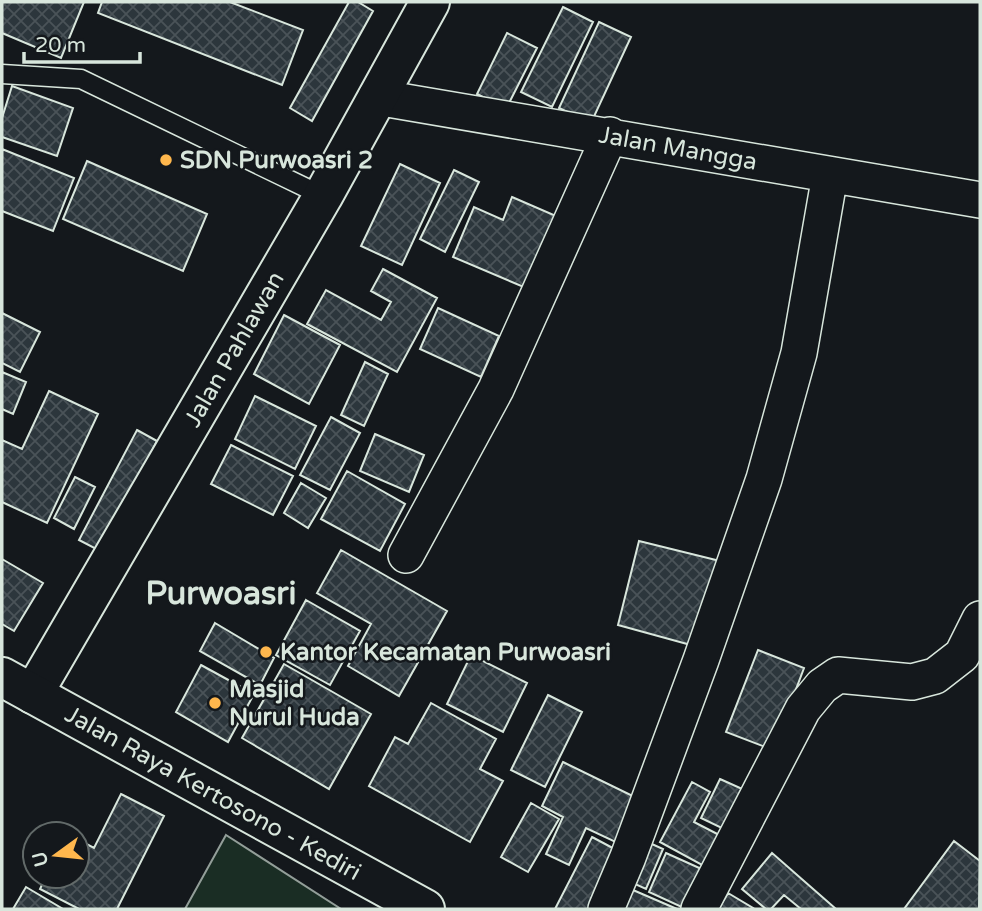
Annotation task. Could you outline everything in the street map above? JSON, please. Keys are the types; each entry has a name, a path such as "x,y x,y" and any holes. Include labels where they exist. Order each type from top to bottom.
{"main road":[{"name":"Jalan Pahlawan","path":"18,685 323,196 430,2"},
{"name":"Jalan Raya Kertosono - Kediri","path":"18,685 425,909"}],"street":[{"name":"Jalan Mangga","path":"376,97 980,200"},
{"path":"406,555 496,389 610,135"},
{"path":"606,909 697,672 764,479 799,353 830,175"},
{"path":"699,909 803,709 822,686 838,676 912,682 935,676 962,655 980,619"}],"lane":[{"path":"2,74 81,79 323,196"}],"green space":[{"path":"226,835 341,909 185,909"}],"building":[{"path":"2,2 84,2 61,58 2,33"},
{"path":"102,2 230,2 303,30 282,85 98,13"},
{"path":"349,2 358,2 373,11 312,121 290,108"},
{"path":"563,7 593,22 552,107 521,92"},
{"path":"599,22 631,37 591,123 559,108"},
{"path":"507,33 537,48 506,109 477,94"},
{"path":"12,86 73,108 57,156 2,137 2,118"},
{"path":"2,149 74,178 53,231 2,211"},
{"path":"87,161 207,214 183,271 63,219"},
{"path":"400,164 440,183 402,265 361,246"},
{"path":"454,170 479,182 445,252 420,239"},
{"path":"512,197 556,216 526,288 453,257 474,207 503,220"},
{"path":"383,269 437,298 397,372 307,324 326,290 381,320 391,302 371,291"},
{"path":"438,308 499,336 481,377 420,349"},
{"path":"2,313 40,332 20,372 2,363"},
{"path":"284,315 340,345 309,404 254,374"},
{"path":"365,362 388,374 364,426 341,415"},
{"path":"2,372 26,382 13,414 2,409"},
{"path":"49,391 98,414 47,523 2,502 2,440 22,449"},
{"path":"255,396 316,426 295,469 235,439"},
{"path":"331,417 360,433 330,490 300,475"},
{"path":"137,430 157,441 100,551 79,540"},
{"path":"375,434 424,455 409,492 360,471"},
{"path":"231,445 293,476 273,515 211,484"},
{"path":"347,471 405,504 380,551 321,519"},
{"path":"75,477 95,487 74,529 54,518"},
{"path":"301,483 326,498 308,528 284,513"},
{"path":"639,541 720,561 698,647 618,625"},
{"path":"341,550 447,611 399,696 348,666 371,624 317,593"},
{"path":"2,559 43,583 14,631 2,624"},
{"path":"306,600 360,631 330,685 276,655"},
{"path":"215,623 274,658 260,685 200,651"},
{"path":"758,650 804,668 773,750 726,732"},
{"path":"471,655 527,683 503,732 447,704"},
{"path":"284,664 371,714 329,789 242,738"},
{"name":"Masjid Nurul Huda","path":"201,665 254,694 228,742 176,712"},
{"path":"548,695 582,712 545,787 511,770"},
{"path":"431,703 496,739 480,769 503,781 470,842 369,786 395,737 408,744"},
{"path":"563,762 643,801 622,845 586,828 569,865 546,854 563,817 542,806"},
{"path":"720,779 749,792 730,832 701,818"},
{"path":"692,782 710,792 694,822 729,840 713,871 660,842"},
{"path":"121,794 164,816 117,909 79,909 42,890 91,890 91,846 94,848"},
{"path":"531,803 559,819 528,872 501,857"},
{"path":"592,837 624,854 596,909 555,909"},
{"path":"643,840 663,849 646,889 626,880"},
{"path":"954,841 980,861 979,909 904,909"},
{"path":"666,853 706,871 686,909 649,892"},
{"path":"772,853 836,909 801,909 784,895 771,909 766,909 742,889"},
{"path":"626,887 677,909 616,909"},
{"path":"24,890 31,890 63,909 13,909"},
{"path":"728,893 753,908 718,909"}],"place":[{"name":"SDN Purwoasri 2","path":"166,160"},
{"name":"Kantor Kecamatan Purwoasri","path":"266,652"},
{"name":"Masjid Nurul Huda","path":"215,703"}],"district":[{"name":"Purwoasri","path":"221,593"}]}
